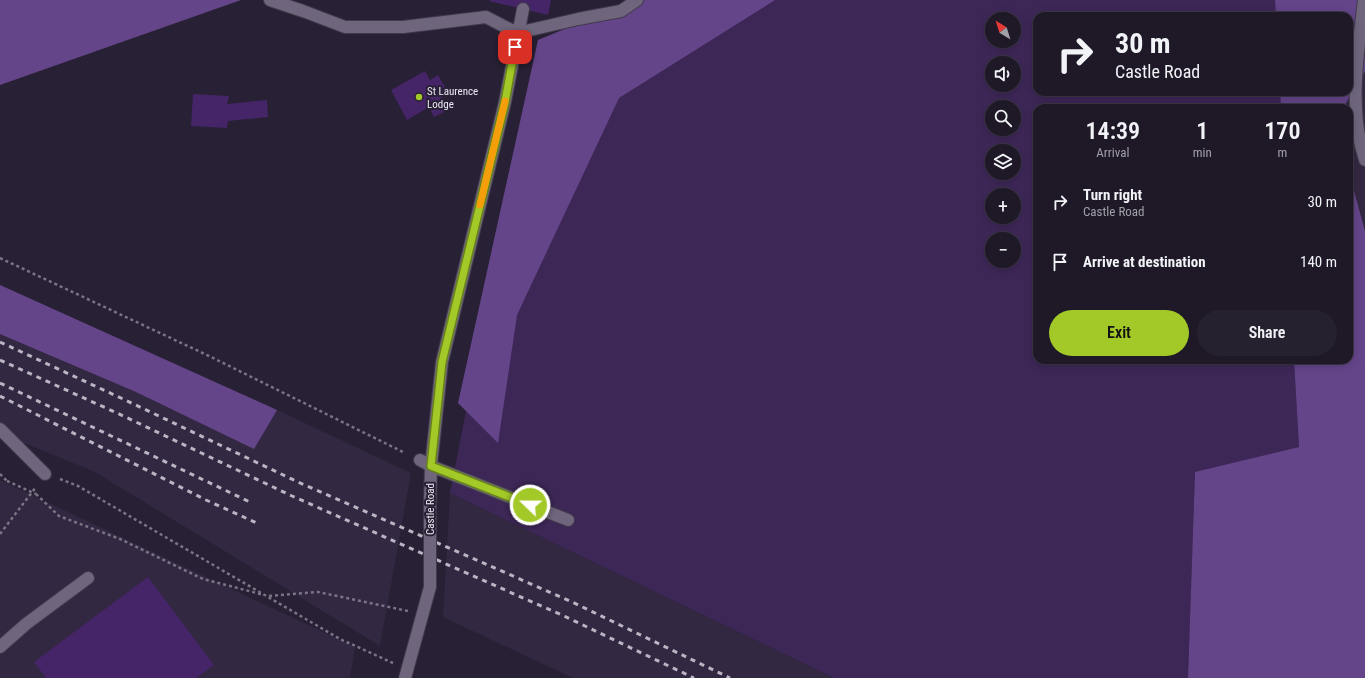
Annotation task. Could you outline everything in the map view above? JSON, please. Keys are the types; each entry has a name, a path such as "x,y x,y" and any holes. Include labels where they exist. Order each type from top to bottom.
{"street":[{"path":"270,0 345,27 403,27 486,17 517,33 621,11 637,0"},
{"path":"1364,0 1355,97 1359,136 1365,160"},
{"name":"Castle Road","path":"407,674 430,587 430,503 425,463 442,362 505,102 522,9"},
{"path":"0,429 45,474"},
{"path":"425,463 568,520"},
{"path":"0,646 26,624 88,578"}],"path":[{"path":"0,258 216,359 425,463"},
{"path":"0,474 7,481 36,494 59,516 120,539 203,579 267,596 318,592 389,606 422,615"},
{"path":"0,534 45,474 78,486 340,639 407,674"}],"shaded area":[{"path":"0,0 241,0 0,85"},
{"path":"634,0 775,0 619,98 517,315 498,443 458,403 538,40"},
{"path":"671,0 1275,0 1276,12 1033,12 1033,96 1280,96 1281,104 1033,104 1033,364 1294,364 1299,447 1195,473 1188,678 834,678 450,493 538,40"},
{"path":"1275,0 1365,0 1365,71 1353,91 1353,12 1276,12"},
{"path":"1365,48 1365,231 1353,187 1353,104 1342,104 1347,96 1353,96 1353,81"},
{"path":"1280,96 1350,96 1345,104 1281,104"},
{"path":"1353,187 1365,231 1365,678 1188,678 1195,472 1299,447 1294,364 1353,364"},
{"path":"0,285 277,410 411,473 380,646 95,472 0,433"},
{"path":"0,285 277,410 254,449 136,392 0,334"},
{"path":"0,480 355,647 350,678 0,678"},
{"path":"450,493 834,678 573,678 443,617"}],"building":[{"path":"551,0 548,15 489,1"},
{"name":"St Laurence Lodge","path":"425,71 430,80 438,75 449,94 440,99 446,111 434,117 429,107 407,120 391,90"},
{"path":"193,94 229,96 227,104 267,100 268,117 228,121 227,128 191,126"},
{"path":"148,577 214,665 196,678 46,678 34,662"}],"railway":[{"path":"0,342 298,482 570,601 730,678"},
{"path":"0,360 117,413 292,496 564,616 694,678"},
{"path":"0,383 252,503"},
{"path":"0,396 206,500 259,524"}],"slow traffic":[{"path":"480,205 505,101"}],"place":[{"name":"St Laurence Lodge","path":"419,97"}],"route":[{"path":"515,47 505,102 442,362 431,466 530,505"}]}
